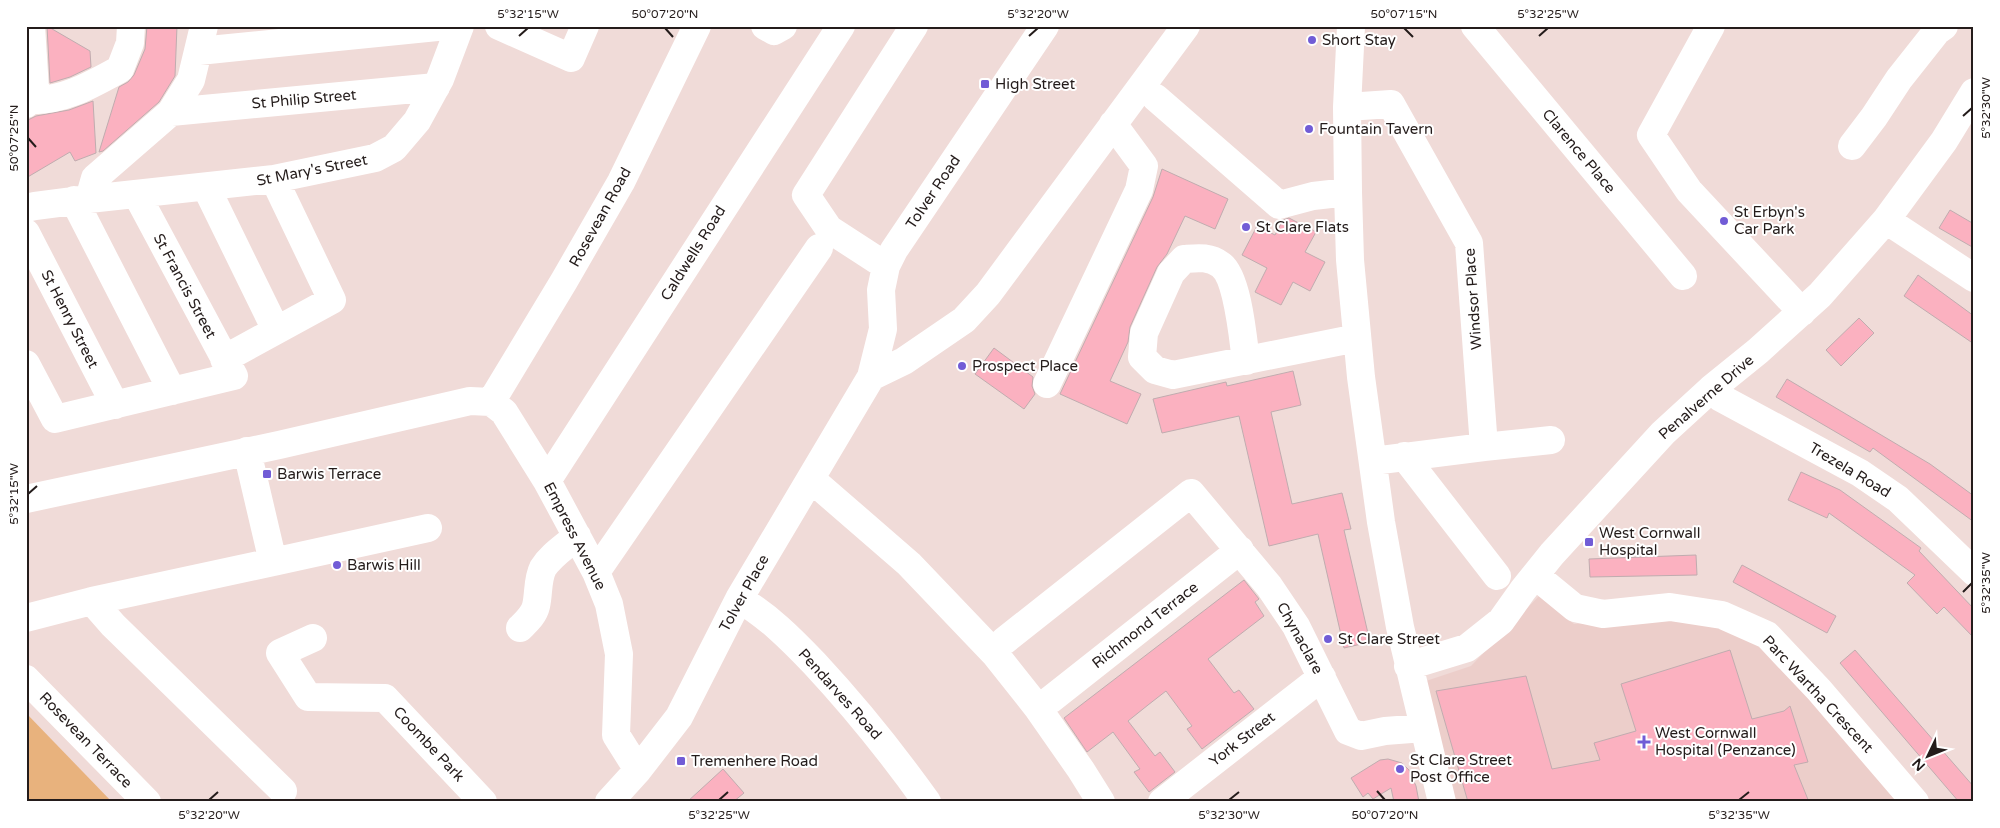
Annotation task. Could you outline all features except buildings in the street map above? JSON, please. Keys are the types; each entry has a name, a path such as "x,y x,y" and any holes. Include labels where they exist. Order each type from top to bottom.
{"street":[{"path":"31,26 30,98 44,101 78,91 120,69 130,43 131,26"},
{"path":"96,82 107,62 116,26"},
{"path":"172,391 81,200 95,178 171,112 191,80 202,39 447,26"},
{"name":"St Mary's Street","path":"26,208 81,200 274,179 375,158 394,148 417,121 436,86 460,26"},
{"path":"499,26 571,58 585,26"},
{"name":"Rosevean Road","path":"491,402 621,182 697,26"},
{"path":"765,26 774,31 783,26"},
{"name":"Caldwells Road","path":"547,481 841,26"},
{"path":"886,266 828,229 806,195 914,26"},
{"name":"Tolver Road","path":"870,377 883,329 882,290 886,266 894,250 1045,26"},
{"path":"870,377 904,361 964,320 988,294 1186,26"},
{"path":"1352,26 1347,107 1348,192 1350,260 1361,378 1381,522 1408,666 1442,802"},
{"name":"Clarence Place","path":"1475,26 1683,276"},
{"path":"1710,26 1651,135 1689,191 1802,312"},
{"path":"1852,146 1899,80 1937,31 1944,26"},
{"name":"St Philip Street","path":"171,112 436,86"},
{"name":"Penalverne Drive","path":"1408,666 1467,648 1501,621 1552,554 1662,433 1820,295 1886,220 1944,141 1974,92"},
{"path":"1156,98 1279,205 1313,196 1348,192"},
{"name":"Windsor Place","path":"1347,107 1391,104 1469,243 1484,447"},
{"path":"1048,384 1139,190 1144,166 1113,124"},
{"path":"26,364 55,419 172,391 229,368 276,330 332,300 274,179"},
{"path":"206,187 276,330"},
{"name":"St Francis Street","path":"137,195 229,368"},
{"path":"1886,220 1974,278"},
{"name":"St Henry Street","path":"26,233 115,405"},
{"path":"596,572 819,248"},
{"path":"1246,361 1239,312 1231,280 1222,265 1205,258 1184,259 1171,273 1144,333 1142,357 1156,370 1173,375 1246,361 1357,338"},
{"name":"Tolver Place","path":"619,799 638,770 679,717 739,599 870,377"},
{"name":"Trezela Road","path":"1711,389 1721,398 1860,473 1898,499 1974,572"},
{"path":"26,499 470,401 491,402"},
{"name":"Empress Avenue","path":"491,402 504,412 547,481 596,572 609,604 619,654 616,734 638,770"},
{"path":"1373,460 1551,440"},
{"path":"247,451 273,562"},
{"path":"1404,456 1497,576"},
{"path":"811,479 909,564 995,654 1037,707 1101,802"},
{"name":"Chynaclare","path":"1004,641 1191,493 1269,586 1296,626 1348,731 1361,736 1385,731 1424,728"},
{"path":"26,618 92,601 428,528"},
{"path":"520,628 532,616 536,607 538,585 543,569 555,555 577,536"},
{"name":"Richmond Terrace","path":"1050,700 1240,550"},
{"name":"Parc Wartha Crescent","path":"1536,576 1575,608 1604,614 1670,607 1722,615 1767,635 1819,690 1916,802"},
{"name":"Pendarves Road","path":"739,599 758,610 801,650 848,699 891,751 927,802"},
{"path":"92,601 113,625 283,791"},
{"name":"Coombe Park","path":"313,638 280,652 308,697 385,698 483,802"},
{"name":"York Street","path":"1162,802 1322,677"},
{"name":"Rosevean Terrace","path":"26,678 147,802"}],"shaded area":[{"name":"West Cornwall Hospital (Penzance)","path":"1539,596 1574,624 1671,614 1710,621 1763,643 1905,802 1454,802 1420,683 1471,666"},
{"path":"26,713 112,802 26,802"}],"place":[{"name":"Short Stay","path":"1312,40"},
{"name":"High Street","path":"985,84"},
{"name":"Fountain Tavern","path":"1309,129"},
{"name":"St Erbyn's Car Park","path":"1724,221"},
{"name":"St Clare Flats","path":"1246,227"},
{"name":"Prospect Place","path":"962,366"},
{"name":"Barwis Terrace","path":"267,474"},
{"name":"West Cornwall Hospital","path":"1589,542"},
{"name":"Barwis Hill","path":"337,565"},
{"name":"St Clare Street","path":"1328,639"},
{"name":"West Cornwall Hospital (Penzance)","path":"1644,742"},
{"name":"Tremenhere Road","path":"681,761"},
{"name":"St Clare Street Post Office","path":"1400,769"}]}
